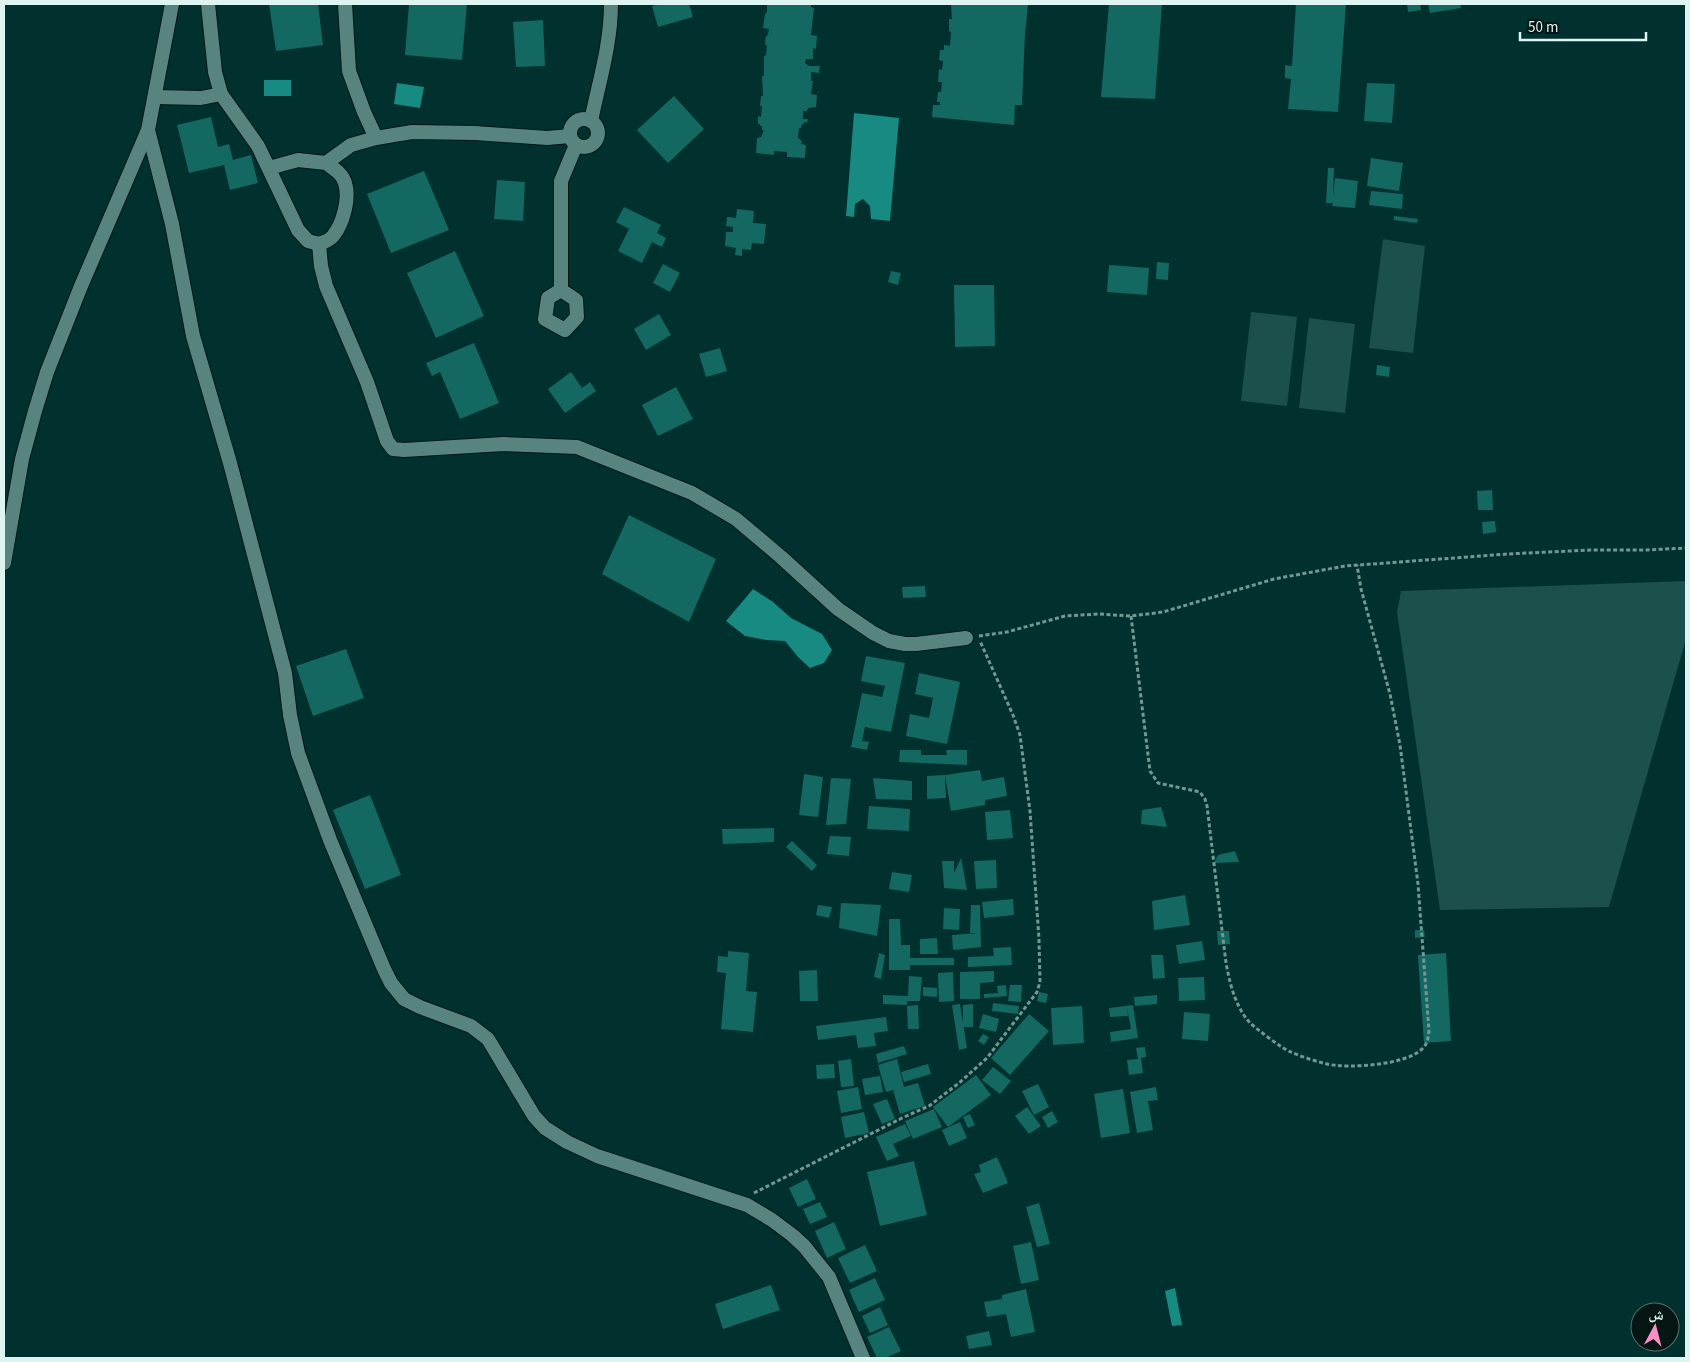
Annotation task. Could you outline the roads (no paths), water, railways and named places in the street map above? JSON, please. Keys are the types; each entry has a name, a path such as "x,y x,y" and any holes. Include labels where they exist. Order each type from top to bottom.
{"street":[{"path":"4,563 22,459 47,372 81,286 148,130 172,4"},
{"path":"208,4 215,72 221,94 258,146 298,230 308,241 319,244 328,241 334,236 344,216 347,199 345,183 340,173 326,163 298,160 269,168"},
{"path":"345,4 349,71 376,138"},
{"path":"591,121 607,50 611,4"},
{"path":"155,97 201,98 221,94"},
{"path":"326,163 351,146 376,138 412,132 475,133 547,138 573,141 587,147 596,141 597,130 591,121 586,119 576,122 572,126 573,141 561,181 562,290"},
{"path":"148,130 172,224 193,336 230,463 285,673 290,715 298,753 330,840 391,983 404,999 420,1008 470,1026 488,1039 534,1116 544,1128 567,1142 597,1156 747,1205 792,1234 829,1277 863,1358"},
{"path":"319,244 321,266 326,286 367,382 387,440 392,449 404,450 504,444 577,447 692,492 736,519 838,609 872,634 889,641 905,644 972,637"}],"water":[{"path":"264,80 291,80 291,96 264,96"},
{"path":"397,83 424,87 420,108 394,104"},
{"path":"854,113 899,118 890,221 871,219 870,206 863,199 855,204 854,217 846,216"},
{"path":"753,589 773,602 791,618 822,634 832,650 824,663 810,668 785,641 745,636 726,621"},
{"path":"1175,1288 1182,1325 1172,1326 1165,1291"}]}
